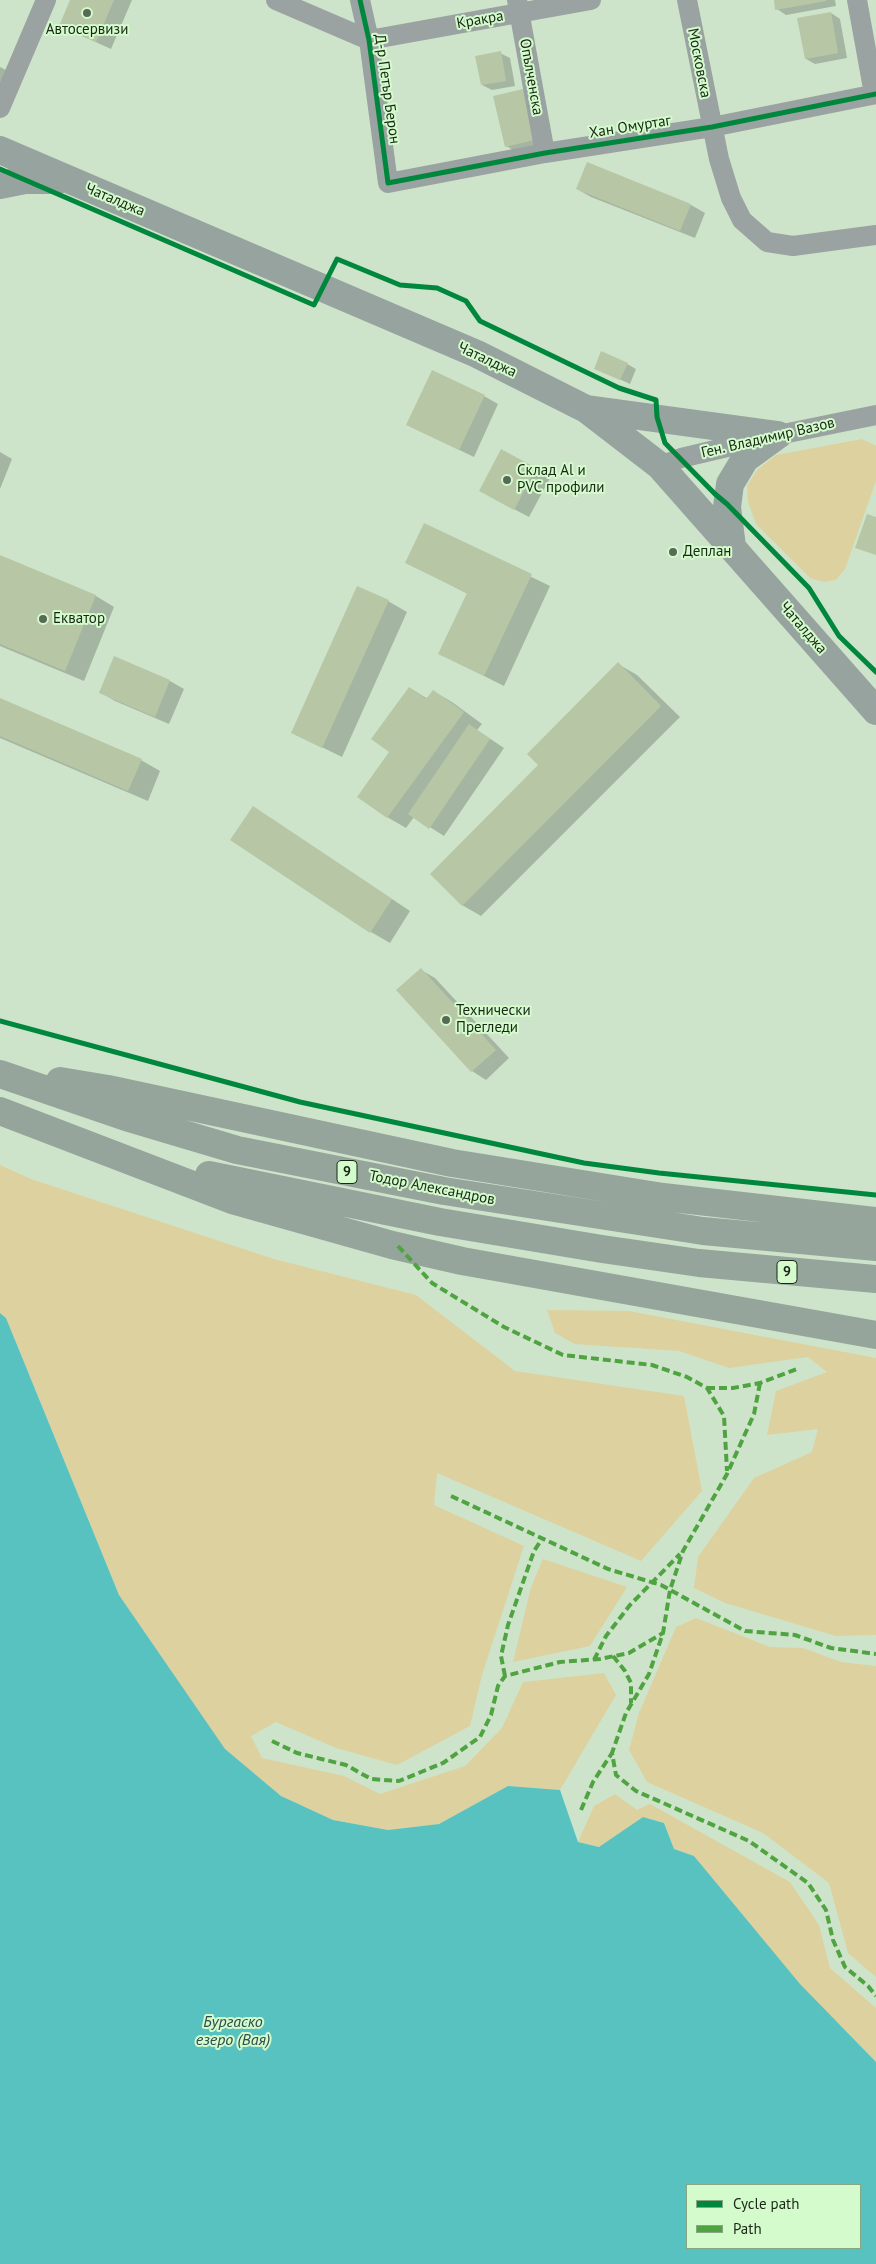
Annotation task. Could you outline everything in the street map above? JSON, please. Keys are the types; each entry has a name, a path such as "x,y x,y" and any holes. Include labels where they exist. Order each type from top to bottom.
{"highway":[{"path":"0,1072 108,1089 452,1163 664,1197 876,1221"},
{"name":"Тодор Александров","path":"0,1072 126,1118 237,1150 444,1192 703,1231 876,1247"},
{"path":"0,1110 232,1200 392,1245 462,1261 876,1335"},
{"name":"Тодор Александров","path":"0,1110 220,1179 440,1222 699,1263 876,1279"}],"main road":[{"name":"Чаталджа","path":"0,150 477,354 586,409 660,466 876,711"},
{"path":"0,185 25,180 72,181"},
{"path":"586,409 778,434"},
{"path":"732,547 727,507 730,484 745,458 778,434"}],"street":[{"path":"0,108 46,0"},
{"path":"276,0 368,40"},
{"name":"Д-р Петър Берон","path":"360,0 368,40 388,183"},
{"name":"Кракра","path":"368,40 518,6 591,0"},
{"name":"Московска","path":"687,0 712,127 731,198 742,220 767,242 793,246 828,243 876,235"},
{"path":"858,0 875,94"},
{"name":"Опълченска","path":"518,6 545,153"},
{"name":"Хан Омуртаг","path":"388,183 545,153 712,127 875,94"},
{"name":"Ген. Владимир Вазов","path":"660,466 680,458 778,434 876,415"}],"shaded area":[{"path":"862,439 876,446 876,481 845,569 836,580 823,582 810,578 756,524 748,502 747,486 757,470 776,455"},
{"path":"0,1165 31,1179 274,1259 416,1295 515,1371 684,1396 702,1491 641,1561 437,1473 434,1505 524,1546 482,1675 470,1726 397,1765 336,1748 276,1722 251,1736 262,1758 344,1776 380,1794 465,1766 502,1728 523,1682 604,1673 616,1695 560,1790 508,1786 439,1824 388,1830 333,1820 281,1796 225,1750 119,1595 6,1318 0,1313"},
{"path":"547,1310 629,1311 876,1358 876,1635 836,1636 725,1603 694,1588 698,1557 754,1478 812,1452 818,1429 767,1435 776,1391 827,1372 808,1357 729,1368 679,1351 575,1344 555,1333"},
{"path":"543,1559 627,1587 590,1646 513,1662 531,1587"},
{"path":"696,1618 770,1647 803,1648 841,1662 876,1666 876,1977 848,1953 829,1883 763,1833 647,1782 629,1750 639,1713 676,1627"},
{"path":"615,1794 637,1810 650,1804 790,1882 819,1925 830,1968 876,2008 876,2062 800,1985 694,1856 674,1849 664,1823 643,1817 600,1847 578,1842 594,1806"}],"water":[{"name":"Бургаско езеро (Вая)","path":"0,1313 6,1318 119,1595 225,1749 281,1796 333,1820 388,1830 439,1824 508,1786 560,1790 578,1842 599,1847 643,1817 664,1823 674,1849 694,1856 800,1984 876,2062 876,2264 0,2264"}],"building":[{"name":"Автосервизи","path":"70,0 114,0 96,42 59,26"},
{"path":"774,0 826,0 826,1 775,10"},
{"path":"831,12 838,53 805,59 797,18"},
{"path":"501,51 506,81 481,85 475,56"},
{"path":"523,89 534,140 505,147 493,96"},
{"path":"587,162 691,204 680,231 576,189"},
{"path":"601,351 628,363 620,380 594,369"},
{"path":"432,370 485,395 459,450 406,425"},
{"name":"Склад Al и PVC профили","path":"501,449 536,468 514,510 479,491"},
{"path":"867,514 876,517 876,555 855,548"},
{"path":"424,523 532,574 484,676 438,654 467,593 405,563"},
{"name":"Екватор","path":"0,555 96,595 65,671 0,644"},
{"path":"357,586 389,600 322,748 291,733"},
{"path":"114,656 170,680 155,717 99,693"},
{"path":"618,662 661,706 462,906 430,874 538,765 527,754"},
{"path":"409,687 426,699 433,690 464,712 387,818 357,797 389,752 371,739"},
{"path":"0,698 142,759 128,791 0,736"},
{"path":"469,724 490,739 429,829 408,814"},
{"path":"253,806 392,899 370,933 230,840"},
{"name":"Технически Прегледи","path":"421,968 496,1050 471,1072 396,990"}],"marked path":[{"path":"398,1246 432,1283 504,1327 563,1355 652,1365 687,1377 707,1388 724,1416 727,1471"},
{"path":"707,1388 733,1388 760,1383 797,1369"},
{"path":"760,1383 754,1414 727,1474 683,1551 670,1590 663,1633 649,1674 626,1713 612,1753 616,1775 636,1791 749,1841 808,1883 826,1910 833,1940 845,1967 868,1986 876,1996"},
{"path":"451,1496 608,1569 661,1585 745,1631 795,1635 831,1648 876,1654"},
{"path":"505,1676 501,1656 508,1625 534,1551 542,1539"},
{"path":"594,1660 606,1636 630,1605 680,1554"},
{"path":"272,1741 297,1753 346,1765 371,1779 399,1781 443,1763 480,1737 491,1715 498,1686 505,1676 560,1662 600,1659 629,1653 663,1633"},
{"path":"613,1656 625,1671 631,1683 631,1703"},
{"path":"581,1810 593,1782 612,1753"}],"cycle path":[{"path":"360,0 369,40 388,183 545,153 712,127 876,94"},
{"path":"0,169 314,305 337,259 400,285 437,288 466,301 480,321 619,388 656,400 657,417 665,443 809,588 839,636 876,672"},
{"path":"0,1021 300,1102 584,1163 659,1173 876,1195"}],"place":[{"name":"Автосервизи","path":"87,13"},
{"name":"Склад Al и PVC профили","path":"507,480"},
{"name":"Деплан","path":"673,552"},
{"name":"Екватор","path":"43,619"},
{"name":"Технически Прегледи","path":"446,1020"}]}
